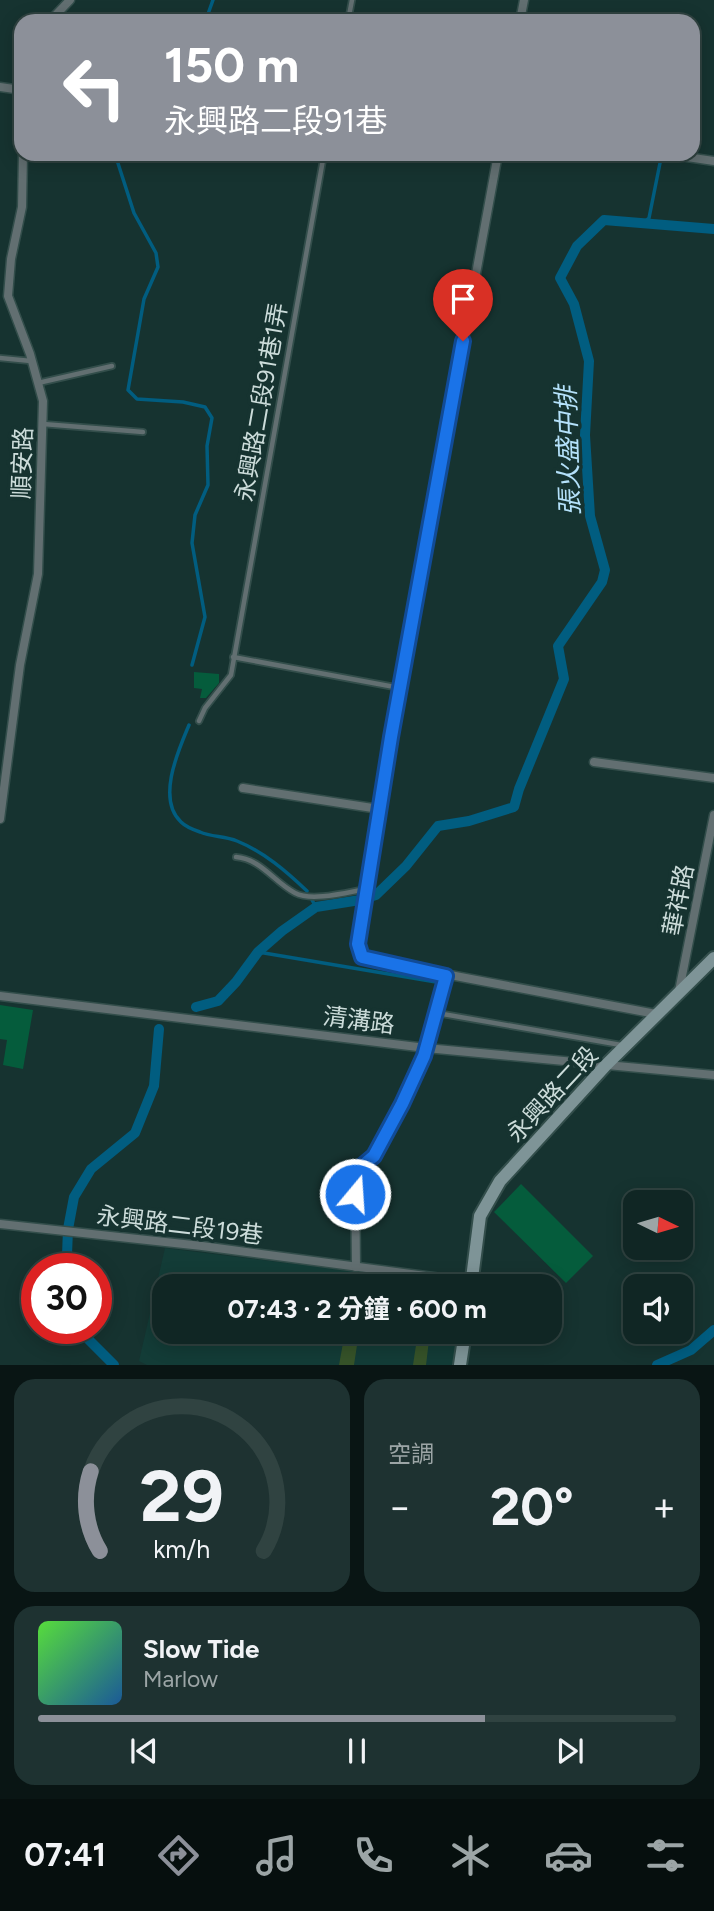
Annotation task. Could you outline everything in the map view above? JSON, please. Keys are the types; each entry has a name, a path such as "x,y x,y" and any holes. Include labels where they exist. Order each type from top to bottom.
{"street":[{"path":"57,14 70,0"},
{"name":"順安路","path":"0,819 5,738 38,574 43,401 9,296 11,259 22,207 23,161"},
{"path":"497,161 400,688 358,944 362,957 446,976 656,1014"},
{"path":"594,762 714,778"},
{"path":"243,788 379,809"},
{"name":"華祥路","path":"679,992 714,815"},
{"name":"永興路二段","path":"472,1274 480,1216 500,1181 625,1045 714,958"},
{"path":"355,1266 355,1172 374,1156 402,1104 426,1048 446,976"},
{"name":"清溝路","path":"0,996 426,1048 714,1075"},
{"name":"永興路二段19巷","path":"0,1224 202,1246 407,1274"},
{"path":"460,1365 463,1344"}],"lane":[{"name":"永興路二段91巷1弄","path":"199,721 205,708 230,675 323,161"},
{"path":"0,358 32,361"},
{"path":"38,383 112,366"},
{"path":"42,424 143,432"},
{"path":"233,657 400,688"},
{"path":"236,857 253,862 301,895 319,896 366,891"},
{"path":"436,1013 625,1045"}],"shaded area":[{"path":"165,1248 377,1274 159,1274"},
{"path":"152,1304 152,1344 460,1344 457,1365 147,1365 139,1361"}],"green space":[{"path":"343,1344 357,1344 354,1365 339,1365"},
{"path":"416,1344 429,1344 426,1365 413,1365"}],"building":[{"path":"194,672 219,674 219,683 206,698 200,698 202,689 194,688"},
{"path":"0,1005 33,1010 23,1069 3,1065 7,1040 0,1039"},
{"path":"521,1184 593,1256 566,1283 562,1274 557,1274 494,1212"}],"waterway":[{"path":"208,14 213,0"},
{"path":"117,161 134,213 156,253 158,267 144,299 128,390 137,399 183,402 205,407 212,418 207,446 208,485 195,515 192,543 205,617 192,665"},
{"path":"643,223 649,218 660,161"},
{"name":"張火盛中排","path":"196,1007 218,1001 258,952 316,907 376,895 406,866 438,826 469,821 514,807 564,679 558,646 602,582 605,570 590,516 585,435 589,361 574,304 560,278 577,246 604,220 714,229"},
{"path":"189,725 175,760 170,788 170,801 181,822 209,835 247,845 283,869 307,891"},
{"path":"312,900 316,907"},
{"path":"258,952 436,982"},
{"path":"67,1253 74,1197 91,1169 135,1133 154,1086 159,1029"},
{"path":"657,1365 691,1350 714,1330"},
{"path":"93,1344 114,1365"}],"route":[{"path":"355,1194 355,1172 374,1156 424,1056 446,976 362,957 358,944 391,737 463,341"}]}
